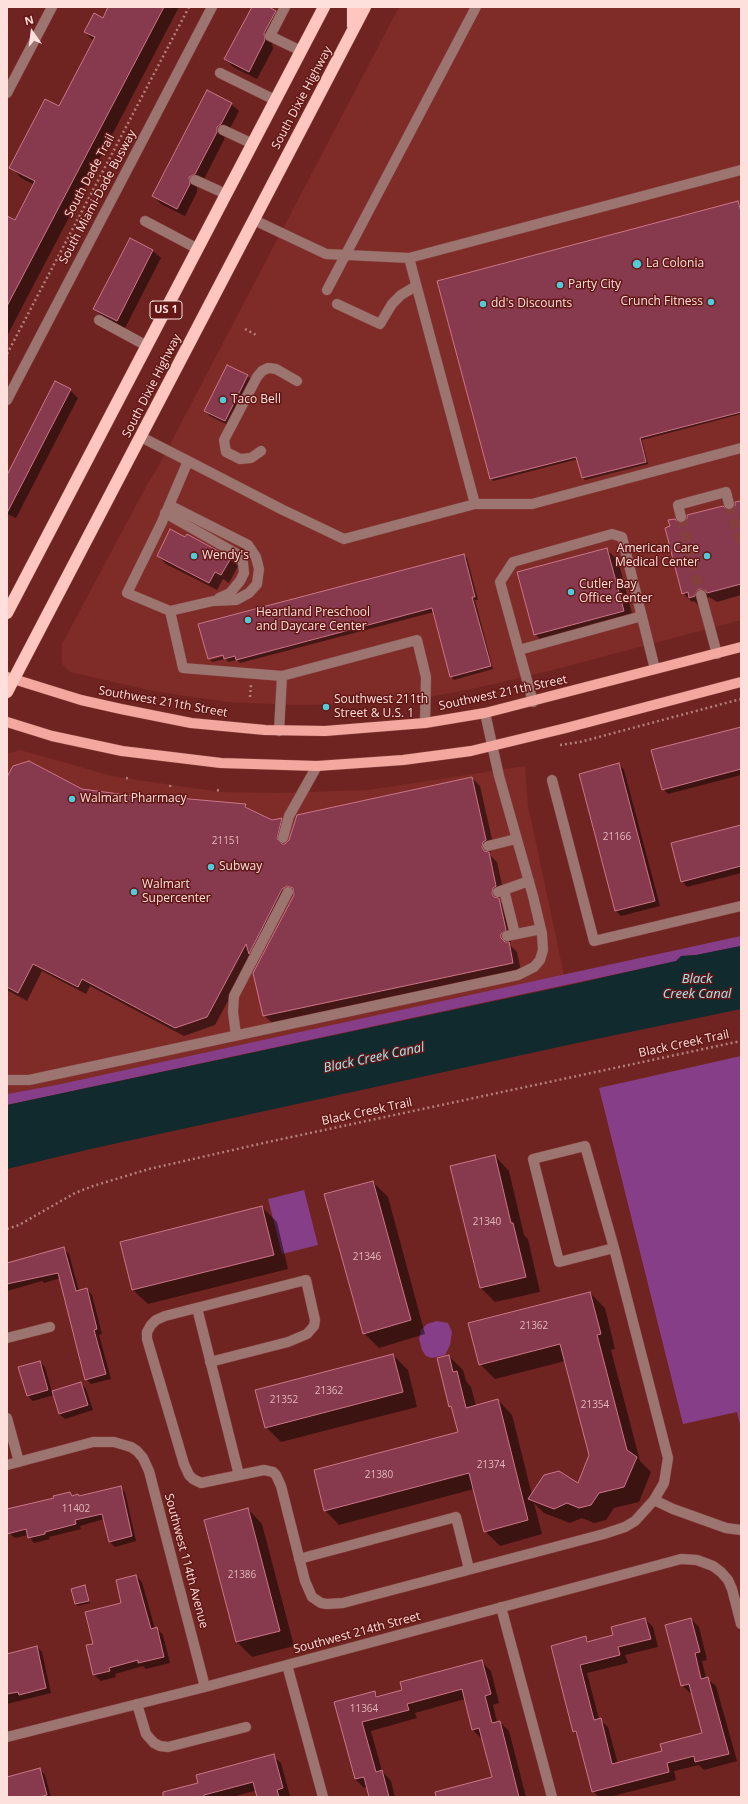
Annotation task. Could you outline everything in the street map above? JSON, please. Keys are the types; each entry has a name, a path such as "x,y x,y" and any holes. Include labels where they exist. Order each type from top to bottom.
{"highway":[{"name":"South Dixie Highway","path":"7,613 253,144 323,7"},
{"path":"353,7 353,32"},
{"name":"South Dixie Highway","path":"7,692 10,678 141,437 365,7"}],"main road":[{"name":"Southwest 211th Street","path":"10,678 81,700 162,718 217,726 325,731 425,722 485,713 533,702 741,647"},
{"path":"7,722 52,736 122,751 221,763 318,766 403,760 445,755 492,746 741,682"}],"street":[{"path":"7,93 52,7"},
{"name":"South Miami-Dade Busway","path":"7,400 212,7"},
{"path":"285,7 270,36 301,51"},
{"path":"327,290 344,255 476,7"},
{"path":"220,73 275,100"},
{"path":"223,130 253,144"},
{"path":"254,220 326,254 409,258 741,170"},
{"path":"195,180 226,194"},
{"path":"145,221 198,249"},
{"path":"409,258 475,504"},
{"path":"337,304 380,324 397,300 416,286"},
{"path":"98,320 147,346"},
{"path":"261,451 250,458 240,459 226,452 224,440 257,377 262,371 268,368 276,369 298,380"},
{"path":"141,437 282,510 344,538 475,504 532,504 741,448"},
{"path":"167,509 248,545 256,557 259,569 257,584 249,593 236,600 213,601 170,611 127,593 188,462"},
{"path":"681,517 678,505 726,492 729,504"},
{"path":"167,509 239,556 243,563 244,573 240,581 230,593 213,601"},
{"path":"533,702 500,582 513,562 612,534 622,537 655,670"},
{"path":"701,595 717,654"},
{"path":"170,611 183,668 282,676 417,640 426,677 425,722"},
{"path":"519,650 642,616"},
{"path":"279,730 282,676"},
{"path":"7,1080 30,1080 236,1034 518,974 534,967 540,960 543,950 541,929 529,881 516,839 485,713"},
{"path":"283,838 289,816 318,766"},
{"path":"552,780 594,941 741,906"},
{"path":"488,846 516,839"},
{"path":"529,881 501,891 511,935 541,929"},
{"path":"236,1034 233,1012 234,996 288,892"},
{"path":"210,1362 288,1342 306,1334 314,1326 315,1320 306,1280 165,1316 156,1320 147,1332 149,1346 158,1372 184,1464 189,1475 201,1483 264,1470 273,1472 281,1486 298,1559 305,1582 312,1597 316,1601 327,1604 343,1603 625,1527 643,1514 654,1500 664,1483 668,1458 614,1248 585,1146 533,1159 559,1262 614,1248"},
{"path":"197,1308 239,1475"},
{"path":"7,1338 50,1326"},
{"path":"7,1418 19,1462 7,1465"},
{"name":"Southwest 114th Avenue","path":"19,1462 93,1442 114,1442 132,1447 143,1458 149,1471 205,1687"},
{"path":"654,1500 673,1509 726,1528 741,1530"},
{"path":"298,1559 456,1517 469,1570"},
{"name":"Southwest 214th Street","path":"7,1737 205,1687 681,1559 697,1560 713,1566 728,1580 741,1624"},
{"path":"501,1607 552,1797"},
{"path":"287,1665 323,1797"},
{"path":"137,1704 146,1734 154,1743 160,1746 168,1747 246,1727"}],"path":[{"name":"South Dade Trail","path":"7,354 189,7"},
{"path":"245,329 258,336"},
{"path":"250,697 251,682"},
{"path":"126,778 131,779"},
{"name":"Black Creek Trail","path":"7,1230 19,1225 75,1193 149,1169 268,1142 741,1041"}],"shaded area":[{"path":"399,7 741,7 741,620 549,671 477,688 435,696 367,704 295,705 227,702 153,691 70,672 63,665 62,644 148,483 156,471"},
{"path":"20,750 116,777 221,792 276,793 368,790 525,766 528,806 564,975 56,1085 7,1094 7,754"},
{"path":"741,936 741,946 696,955 682,956 677,961 7,1105 7,1094 56,1085"},
{"path":"741,1056 741,1429 737,1412 683,1424 599,1088"},
{"path":"304,1190 318,1245 282,1254 268,1199"},
{"path":"437,1321 448,1323 452,1332 450,1345 445,1355 432,1358 426,1356 422,1350 419,1339 421,1330 427,1324"}],"water":[{"name":"Black Creek Canal","path":"741,946 741,1009 577,1043 95,1148 7,1169 7,1105 570,985 676,961 681,956 696,955"}],"building":[{"path":"108,7 164,7 7,306 7,216 15,220 35,181 9,168 45,99 59,106 95,37 84,32 94,13 103,18"},
{"path":"252,7 269,7 276,11 264,33 265,40 249,72 224,59"},
{"path":"207,90 232,103 221,124 217,127 217,132 195,174 189,177 190,184 177,209 152,196"},
{"path":"738,201 741,212 741,412 640,438 646,462 582,478 576,457 490,479 437,281"},
{"path":"130,238 153,250 117,321 93,309"},
{"name":"Taco Bell","path":"227,365 248,375 225,421 204,411"},
{"path":"55,381 71,389 7,513 7,475"},
{"name":"American Care Medical Center","path":"741,501 741,584 707,593 705,590 700,589 696,591 695,596 689,598 688,592 682,594 665,528 670,526 668,520 675,519 679,523 683,523 687,519 687,515 723,506 727,510 731,510 735,506 735,502"},
{"name":"Wendy's","path":"170,529 185,537 187,534 231,558 221,575 215,572 209,583 157,556"},
{"name":"Cutler Bay Office Center","path":"607,548 624,611 534,635 517,572"},
{"path":"464,554 475,597 472,597 491,666 450,677 432,608 236,660 235,656 224,659 223,655 208,659 198,624"},
{"path":"741,727 741,769 662,790 651,750"},
{"path":"29,761 82,789 179,802 178,798 246,804 245,807 272,820 282,818 277,839 282,844 285,844 289,840 297,815 472,777 486,840 483,842 482,847 484,851 489,852 496,886 493,888 492,894 494,897 499,898 506,930 501,934 501,938 505,942 509,942 513,963 263,1016 253,973 294,895 293,888 287,886 282,889 249,954 246,944 207,1017 175,1028 82,979 78,987 33,964 18,993 7,987 7,777 13,766"},
{"path":"619,763 655,901 615,911 579,774"},
{"path":"741,825 741,866 681,882 671,843"},
{"path":"495,1155 511,1223 513,1223 526,1277 480,1288 450,1166"},
{"path":"373,1181 411,1320 363,1334 324,1194"},
{"path":"262,1206 274,1255 132,1290 120,1242"},
{"path":"64,1247 76,1291 87,1288 97,1329 94,1330 106,1374 85,1380 58,1273 7,1284 7,1263"},
{"path":"590,1292 601,1334 597,1335 627,1450 637,1457 624,1487 599,1493 591,1505 579,1508 567,1503 554,1509 528,1499 544,1475 559,1471 578,1483 589,1455 560,1344 479,1365 468,1323"},
{"path":"393,1354 403,1392 265,1428 255,1390"},
{"path":"449,1355 453,1372 457,1371 466,1408 498,1399 528,1520 484,1532 469,1473 324,1511 314,1470 458,1432 451,1406 449,1407 437,1358"},
{"path":"40,1361 48,1390 27,1396 18,1367"},
{"path":"81,1382 88,1405 59,1414 52,1391"},
{"path":"121,1486 132,1536 109,1542 102,1514 75,1520 76,1524 28,1538 26,1529 7,1534 7,1509 54,1498 53,1496 70,1492 72,1496 78,1494 79,1496"},
{"path":"248,1508 280,1631 236,1642 204,1520"},
{"path":"136,1575 151,1629 157,1627 164,1657 138,1663 138,1660 109,1668 110,1671 93,1675 86,1645 93,1644 85,1612 121,1603 116,1580"},
{"path":"85,1585 89,1601 75,1604 71,1589"},
{"path":"645,1618 651,1639 618,1647 620,1655 580,1665 594,1720 601,1718 612,1764 662,1751 660,1744 702,1733 689,1684 681,1686 665,1625 691,1618 700,1652 695,1653 701,1679 708,1677 729,1754 695,1762 694,1756 667,1763 669,1772 592,1792 576,1731 573,1732 551,1646 586,1636 587,1642 613,1635 611,1627"},
{"path":"37,1646 46,1688 19,1695 18,1692 7,1694 7,1654"},
{"path":"482,1660 491,1694 485,1696 492,1723 500,1721 519,1797 436,1797 435,1792 492,1777 479,1728 472,1730 462,1689 407,1704 409,1710 362,1722 376,1772 382,1770 389,1797 369,1797 364,1777 355,1779 334,1702 375,1691 376,1697 402,1690 400,1682"},
{"path":"274,1754 283,1788 277,1790 279,1797 257,1797 253,1782 204,1795 204,1797 163,1797 163,1792 198,1783 196,1775"},
{"path":"40,1768 47,1795 39,1797 7,1797 7,1777"}],"tunnel":[{"path":"729,504 741,545"},
{"path":"681,517 701,595"}],"place":[{"name":"La Colonia","path":"637,264"},
{"name":"Party City","path":"560,285"},
{"name":"Crunch Fitness","path":"711,302"},
{"name":"dd's Discounts","path":"483,304"},
{"name":"Taco Bell","path":"223,400"},
{"name":"Wendy's","path":"194,556"},
{"name":"American Care Medical Center","path":"707,556"},
{"name":"Cutler Bay Office Center","path":"571,592"},
{"name":"Heartland Preschool and Daycare Center","path":"248,620"},
{"name":"Southwest 211th Street & U.S. 1","path":"326,707"},
{"name":"Walmart Pharmacy","path":"72,799"},
{"name":"Subway","path":"211,867"},
{"name":"Walmart Supercenter","path":"134,892"}]}
